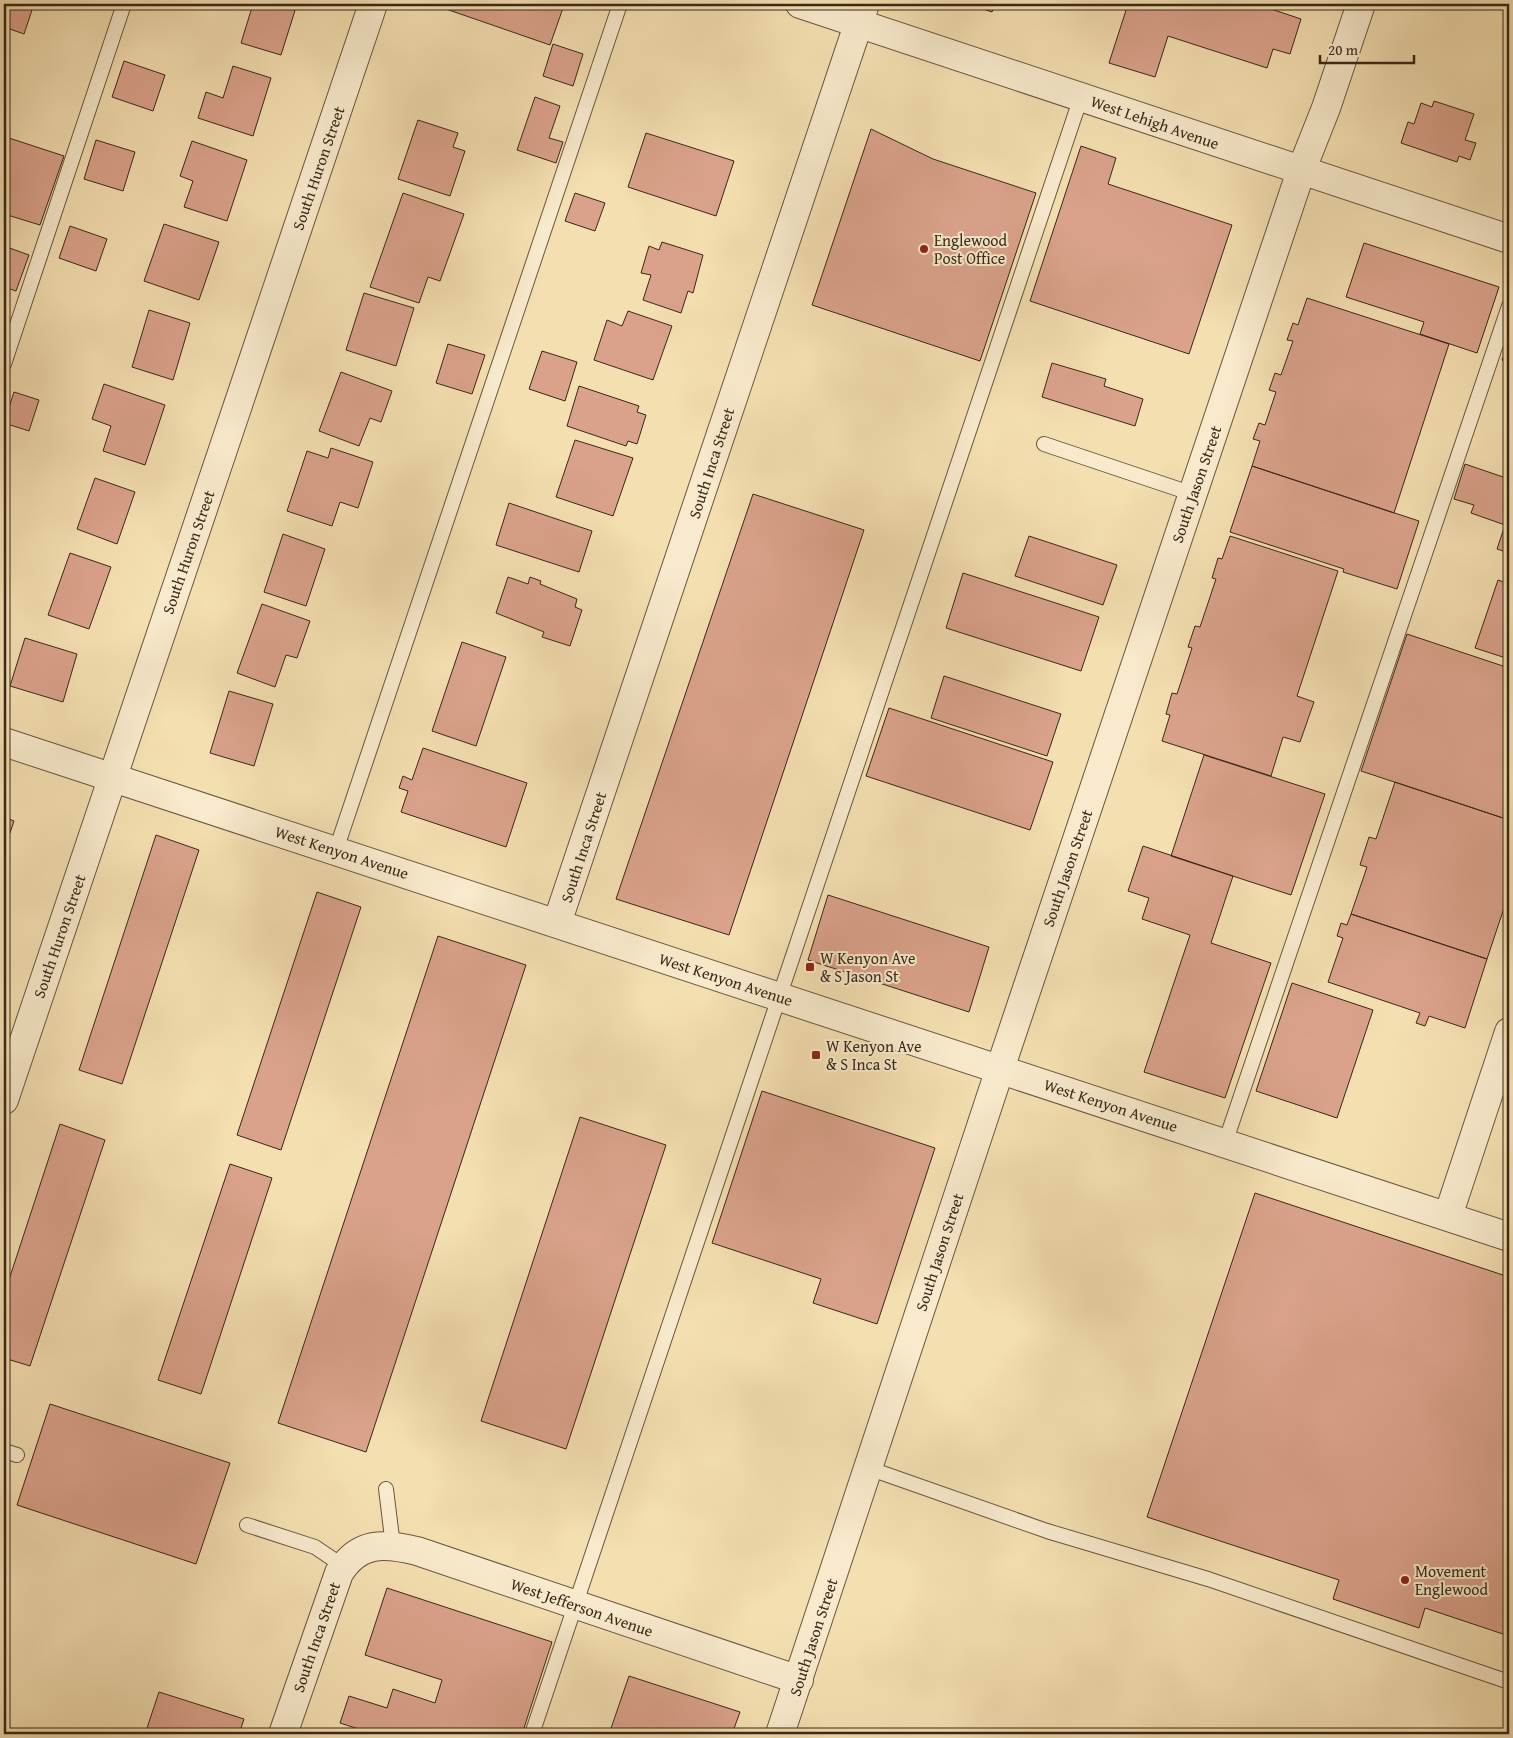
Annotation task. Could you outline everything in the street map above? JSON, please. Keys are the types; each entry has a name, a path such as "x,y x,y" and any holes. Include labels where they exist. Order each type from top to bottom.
{"street":[{"name":"South Huron Street","path":"4,1100 373,4"},
{"name":"West Lehigh Avenue","path":"800,4 861,14 1081,97 1509,239"},
{"name":"South Jason Street","path":"780,1734 1192,494 1301,171 1326,108 1361,4"},
{"name":"South Inca Street","path":"558,923 861,14"},
{"name":"West Kenyon Avenue","path":"4,742 1509,1237"},
{"path":"1448,1216 1509,1032"},
{"name":"West Jefferson Avenue","path":"364,1549 378,1546 394,1546 417,1551 799,1680"},
{"name":"South Inca Street","path":"283,1734 333,1585 343,1566 354,1554 364,1549"}],"lane":[{"path":"4,364 124,4"},
{"path":"336,850 620,4"},
{"path":"532,1734 1081,97"},
{"path":"1225,1143 1509,306"},
{"path":"1044,444 1192,494"},
{"path":"868,1468 1047,1531 1208,1579 1509,1682"},
{"path":"386,1489 394,1546"},
{"path":"247,1525 315,1546 343,1566"}],"building":[{"path":"4,4 34,4 24,34 4,27"},
{"path":"253,4 297,4 281,55 241,43"},
{"path":"448,4 550,4 563,8 550,45 446,9"},
{"path":"968,4 995,4 992,12"},
{"path":"1128,4 1256,4 1301,19 1290,54 1273,49 1267,68 1168,36 1155,77 1109,63"},
{"path":"553,44 583,54 573,86 543,76"},
{"path":"124,61 165,75 153,111 112,97"},
{"path":"233,66 271,78 253,136 198,118 206,92 223,98"},
{"path":"535,97 560,106 549,138 563,142 556,163 517,150"},
{"path":"1434,101 1474,114 1465,140 1476,143 1470,160 1459,156 1457,162 1401,143 1408,122 1414,124 1421,103 1432,107"},
{"path":"418,120 458,133 453,147 465,151 450,196 398,179"},
{"name":"Englewood Post Office","path":"871,129 933,159 1036,193 980,361 812,305"},
{"path":"646,133 734,161 716,216 628,187"},
{"path":"9,138 64,156 40,225 4,214 4,154"},
{"path":"96,140 135,152 123,191 84,179"},
{"path":"192,141 247,160 227,221 184,207 193,181 180,176"},
{"path":"1081,146 1116,158 1108,184 1232,225 1189,354 1030,301"},
{"path":"403,193 464,214 440,281 428,277 419,303 370,287"},
{"path":"575,193 605,203 595,231 565,221"},
{"path":"164,224 219,242 199,300 144,281"},
{"path":"70,226 107,239 96,271 59,258"},
{"path":"662,242 703,255 693,293 688,291 681,313 643,300 651,275 641,273 649,246 659,250"},
{"path":"1364,243 1499,287 1477,353 1420,334 1424,322 1346,297"},
{"path":"4,246 29,255 16,291 4,287"},
{"path":"364,293 414,308 396,366 346,350"},
{"path":"1307,298 1449,344 1394,513 1252,466 1260,441 1253,439 1259,423 1265,425 1276,392 1269,390 1275,373 1281,375 1293,341 1287,340 1293,323 1298,325"},
{"path":"149,310 190,323 173,380 132,367"},
{"path":"628,311 672,326 653,380 594,360 607,320 622,326"},
{"path":"1509,341 1509,363 1502,360"},
{"path":"448,344 485,355 472,394 436,383"},
{"path":"542,351 577,362 565,401 529,389"},
{"path":"1052,363 1106,379 1104,386 1143,399 1135,426 1042,397"},
{"path":"341,372 392,391 381,422 370,418 359,446 319,431"},
{"path":"104,384 165,405 145,465 103,451 111,426 92,419"},
{"path":"579,386 639,406 637,412 646,415 637,444 628,441 626,446 567,426"},
{"path":"14,392 39,400 29,431 4,423"},
{"path":"575,440 633,458 613,516 556,497"},
{"path":"331,448 373,462 358,508 340,502 332,526 287,511 307,451 328,458"},
{"path":"1465,464 1509,479 1509,553 1497,549 1505,525 1471,513 1474,505 1454,499"},
{"path":"1252,466 1419,521 1397,589 1343,572 1344,569 1230,532"},
{"path":"95,478 135,492 117,544 77,529"},
{"path":"753,494 864,530 729,935 616,899"},
{"path":"509,503 592,531 579,572 496,545"},
{"path":"283,534 325,549 306,606 264,592"},
{"path":"1029,536 1117,565 1103,605 1015,576"},
{"path":"1230,536 1338,571 1297,696 1314,702 1300,742 1283,737 1271,776 1162,741 1170,715 1166,714 1172,693 1177,694 1192,648 1188,647 1195,626 1200,627 1216,579 1212,578 1218,558 1222,559"},
{"path":"70,553 111,567 89,629 48,615"},
{"path":"963,573 1099,617 1081,671 946,628"},
{"path":"508,577 528,584 530,577 541,581 540,584 577,599 575,607 582,610 570,646 542,637 544,632 496,613"},
{"path":"1498,580 1509,584 1509,659 1475,648"},
{"path":"262,604 310,621 297,658 286,655 275,687 237,673"},
{"path":"1407,634 1509,668 1509,820 1361,771"},
{"path":"25,638 77,654 63,702 10,686"},
{"path":"462,642 506,657 476,746 432,731"},
{"path":"944,676 1061,714 1047,756 931,718"},
{"path":"229,691 273,704 254,766 210,753"},
{"path":"889,708 1053,762 1030,830 866,776"},
{"path":"423,748 527,783 506,847 401,812 408,791 399,788 403,776 412,780"},
{"path":"1204,755 1325,794 1291,895 1171,856"},
{"path":"1395,782 1509,820 1509,893 1487,959 1351,914 1367,867 1360,865 1369,837 1376,839"},
{"path":"4,817 14,821 4,851"},
{"path":"156,835 199,850 122,1084 79,1070"},
{"path":"1143,846 1233,876 1211,943 1271,963 1225,1098 1144,1072 1190,935 1142,919 1149,898 1128,891"},
{"path":"317,892 361,907 281,1150 237,1135"},
{"path":"828,895 989,947 969,1012 808,960"},
{"path":"1351,914 1487,959 1465,1028 1429,1016 1425,1026 1416,1023 1420,1013 1328,982 1343,938 1337,936 1341,923 1347,925"},
{"path":"438,936 526,965 366,1452 278,1423"},
{"path":"1292,983 1373,1010 1337,1118 1256,1091"},
{"path":"762,1091 935,1148 877,1324 813,1303 821,1279 712,1243"},
{"path":"580,1117 666,1145 566,1449 481,1421"},
{"path":"60,1124 105,1140 30,1366 4,1358 4,1295"},
{"path":"230,1164 272,1178 201,1394 158,1380"},
{"name":"Movement Englewood","path":"1255,1193 1509,1277 1509,1636 1425,1608 1419,1628 1333,1599 1339,1580 1147,1517"},
{"path":"50,1404 230,1463 196,1564 17,1505"},
{"path":"387,1588 552,1642 522,1734 374,1734 340,1723 349,1696 387,1708 393,1689 435,1703 442,1680 365,1655"},
{"path":"629,1676 740,1712 732,1734 609,1734"},
{"path":"159,1692 244,1719 239,1734 145,1734"}],"place":[{"name":"Englewood Post Office","path":"924,249"},
{"name":"W Kenyon Ave & S Jason St","path":"810,967"},
{"name":"W Kenyon Ave & S Inca St","path":"816,1055"},
{"name":"Movement Englewood","path":"1405,1580"}]}
